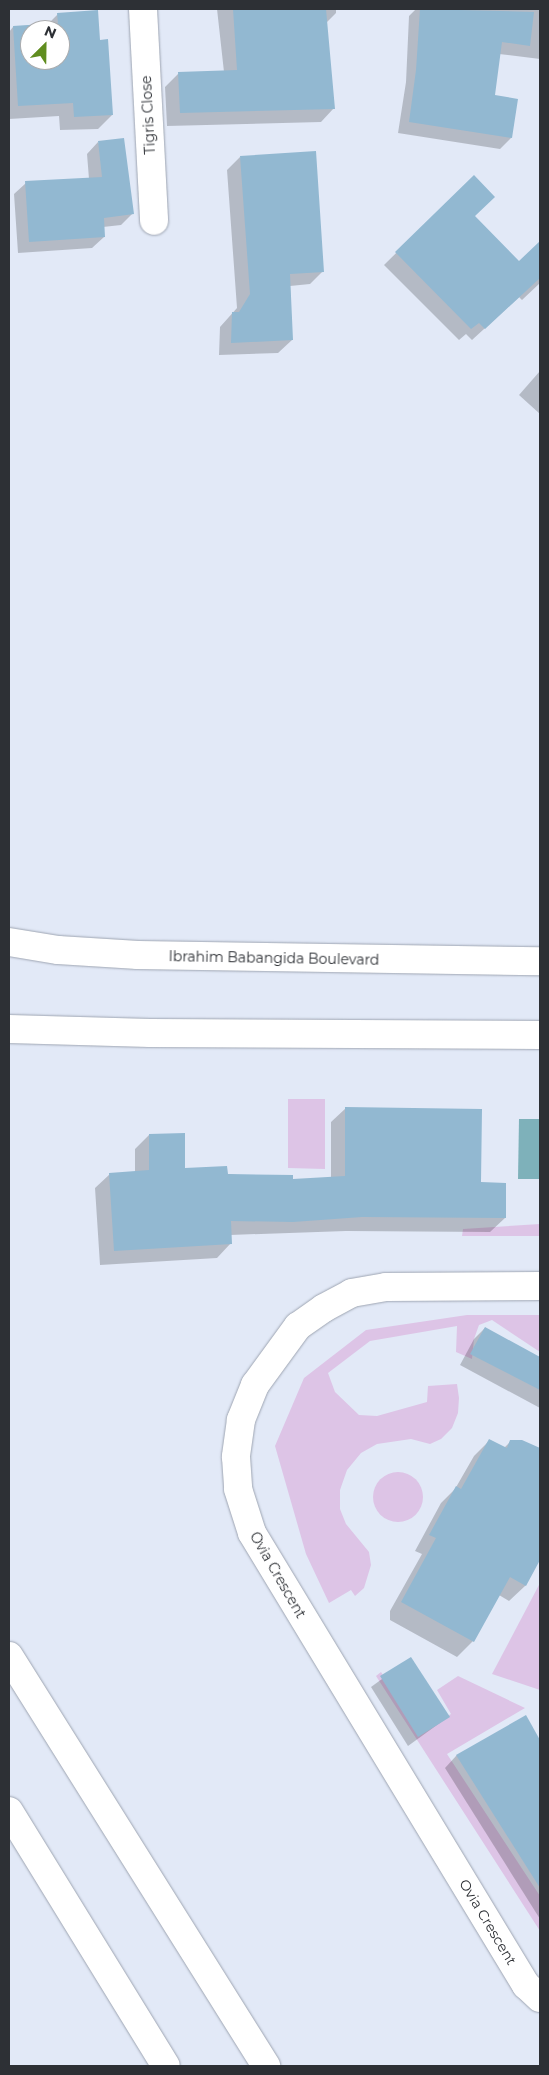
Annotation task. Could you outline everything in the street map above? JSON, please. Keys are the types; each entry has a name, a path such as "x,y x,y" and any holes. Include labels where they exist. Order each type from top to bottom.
{"street":[{"name":"Tigris Close","path":"143,9 154,221"},
{"name":"Ibrahim Babangida Boulevard","path":"9,942 58,950 138,956 540,961"},
{"path":"9,1029 170,1033 540,1035"},
{"name":"Ovia Crescent","path":"540,1286 386,1287 352,1293 324,1308 298,1326 255,1385 241,1420 236,1457 238,1489 252,1533 526,1985 540,1998"},
{"path":"9,1656 266,2066"},
{"path":"9,1812 166,2066"}],"shaded area":[{"path":"288,1099 325,1099 325,1169 288,1168"},
{"path":"540,1224 540,1236 462,1236 463,1229"},
{"path":"467,1315 540,1315 540,1352 492,1320 479,1325 474,1339 472,1359 456,1352 457,1326 370,1341 328,1373 335,1392 359,1415 377,1416 427,1402 428,1386 457,1384 459,1398 458,1413 452,1428 441,1439 430,1444 411,1439 377,1444 361,1453 347,1470 340,1490 340,1509 346,1524 369,1552 371,1565 364,1588 355,1596 351,1590 329,1603 306,1554 275,1446 304,1378 366,1330"},
{"path":"393,1472 403,1472 416,1479 423,1492 423,1502 416,1515 403,1522 393,1522 384,1518 377,1511 373,1502 373,1492 377,1483 384,1476"},
{"path":"540,1583 540,1690 492,1674"},
{"path":"381,1672 420,1733 451,1714 437,1690 458,1676 525,1708 447,1754 540,1896 540,1931 376,1676"}],"water":[{"path":"519,1119 540,1119 540,1179 518,1179"}],"building":[{"path":"233,9 326,9 335,109 180,113 178,72 237,70"},
{"path":"420,9 534,12 530,46 502,42 495,95 518,99 512,138 409,122 416,70"},
{"path":"98,10 100,40 108,39 113,115 74,117 73,103 18,106 13,26 20,26 20,70 70,70 70,20 58,20 57,13"},
{"path":"124,138 134,214 104,218 105,237 29,242 25,181 102,177 98,141"},
{"path":"316,151 324,272 290,274 293,340 231,343 232,312 239,312 250,294 240,156"},
{"path":"474,175 495,197 475,216 519,261 540,241 540,278 485,329 479,323 471,329 395,252"},
{"path":"345,1107 482,1109 481,1182 506,1183 506,1218 362,1217 293,1222 231,1221 232,1244 114,1251 109,1173 149,1170 149,1134 185,1133 185,1168 227,1166 228,1174 293,1175 293,1179 345,1176"},
{"path":"485,1327 540,1357 540,1390 470,1354"},
{"path":"489,1439 507,1448 510,1440 522,1440 540,1448 540,1560 526,1586 510,1577 474,1642 401,1602 436,1538 429,1535 456,1486 461,1489"},
{"path":"411,1657 450,1717 418,1737 380,1676"},
{"path":"526,1715 540,1740 540,1888 456,1755"}]}
